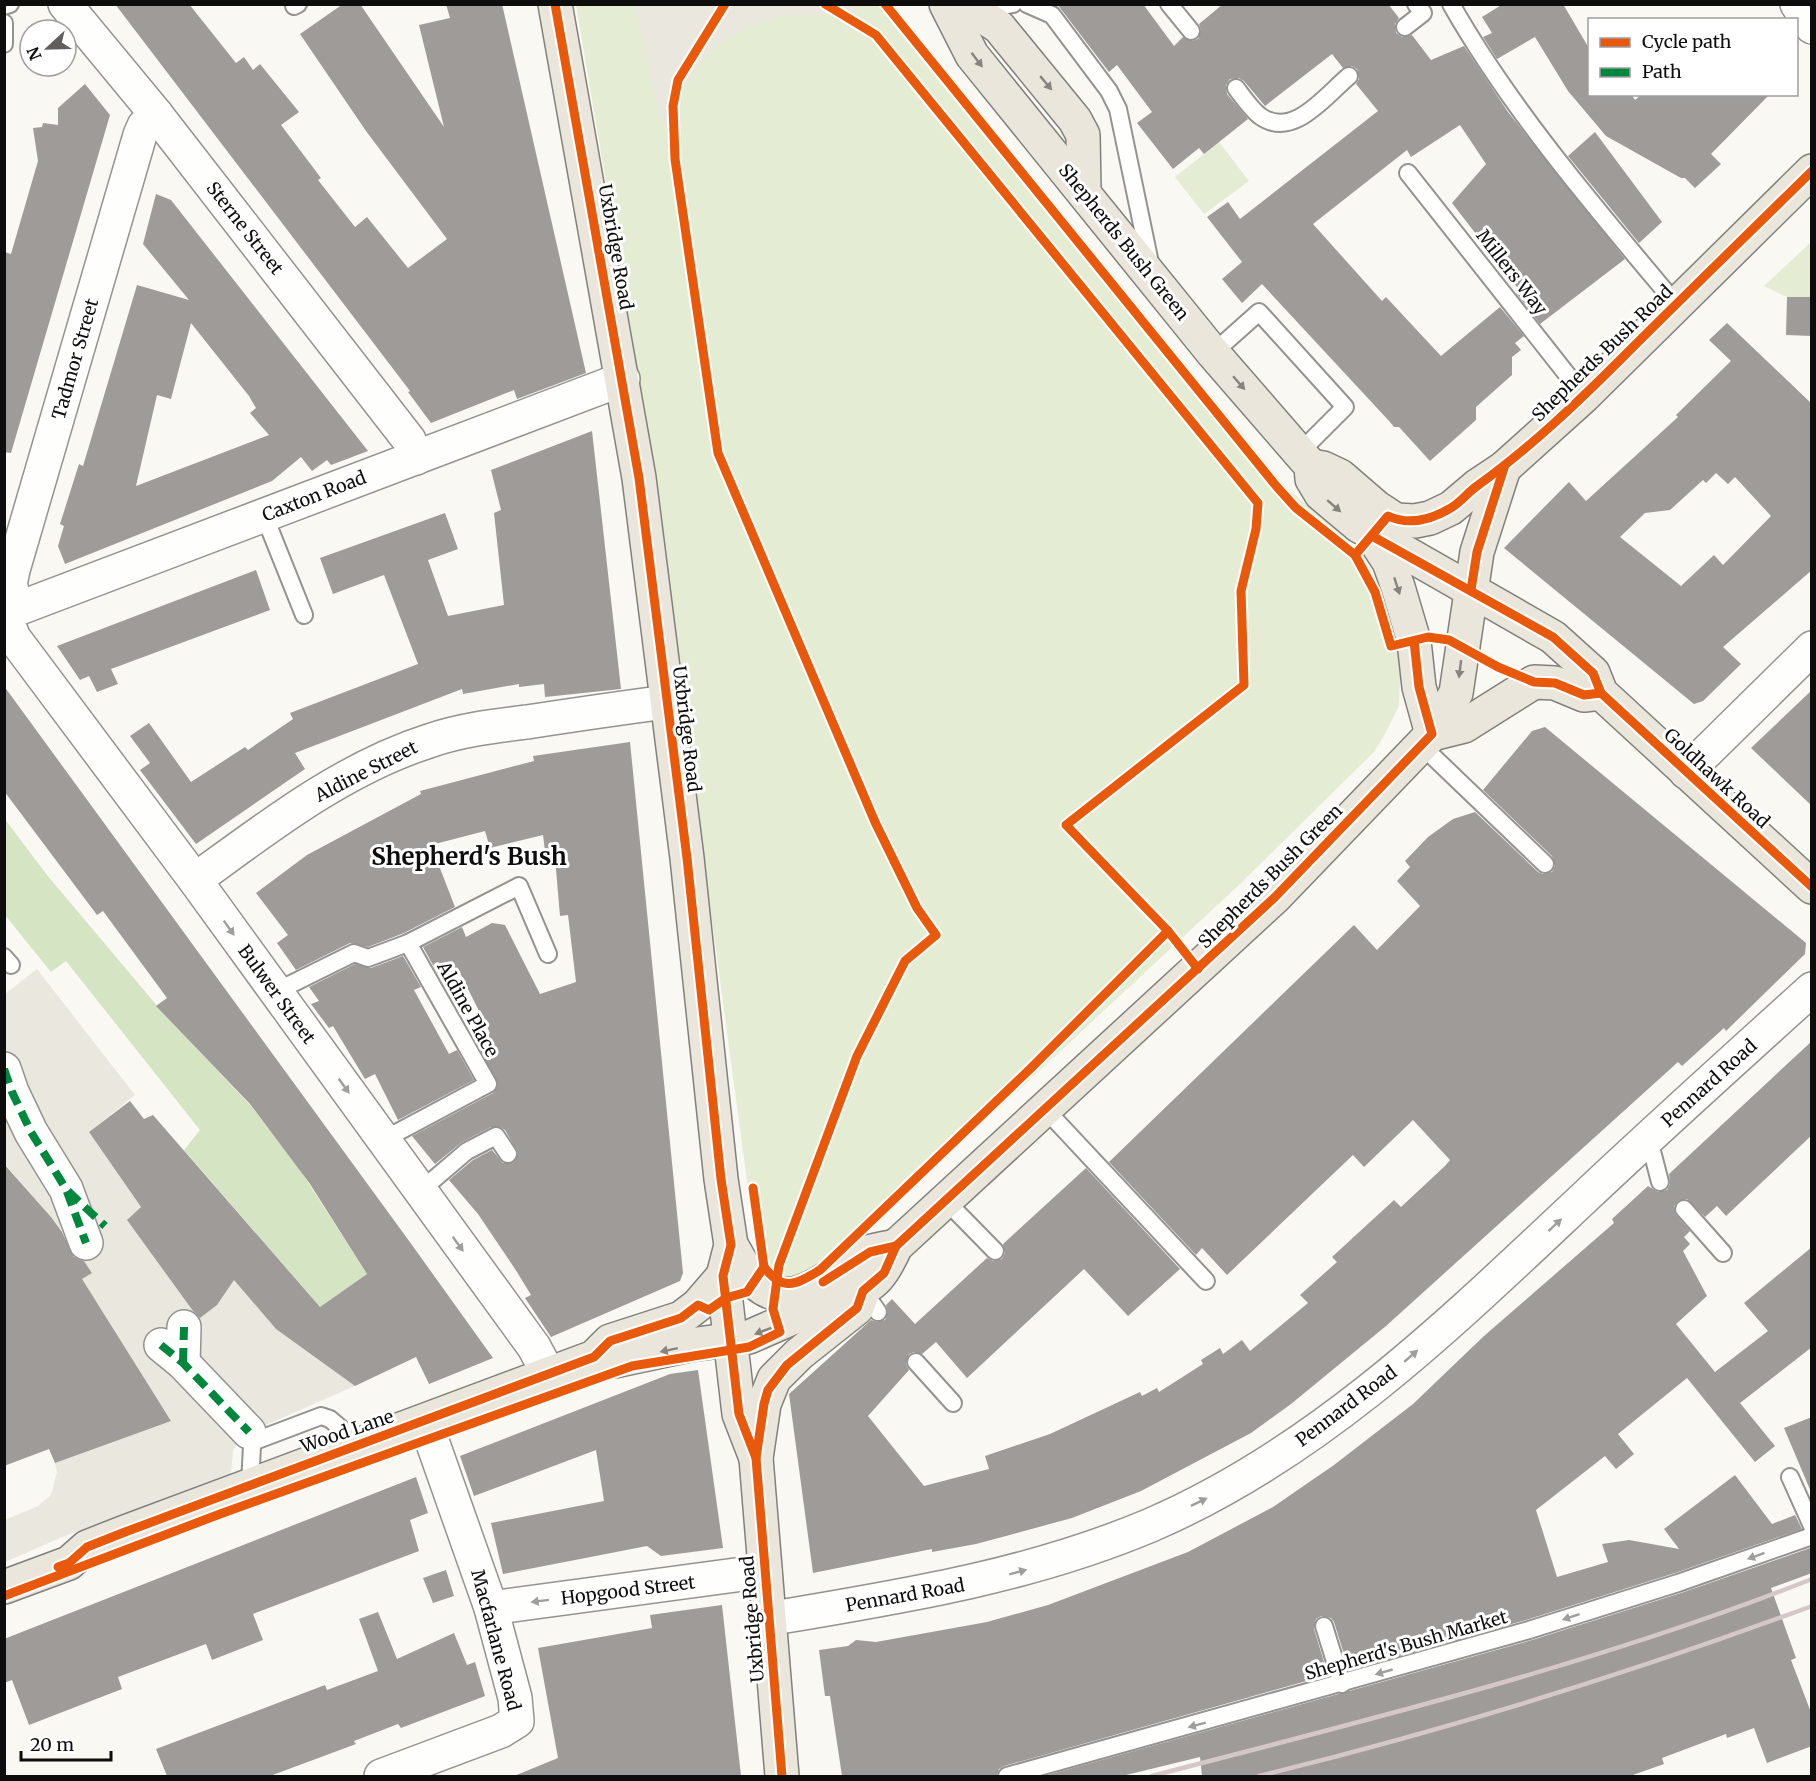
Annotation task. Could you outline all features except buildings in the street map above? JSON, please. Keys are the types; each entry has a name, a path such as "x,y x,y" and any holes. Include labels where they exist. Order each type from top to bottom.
{"main road":[{"name":"Uxbridge Road","path":"555,4 623,379 648,546 727,1261 731,1339 739,1414 756,1458"},
{"name":"Shepherds Bush Green","path":"844,1319 870,1301 896,1246 1275,897 1427,740 1456,693 1471,590 1372,536 1321,494 1305,460 1213,353 1084,190 972,55 957,8"},
{"name":"Shepherds Bush Road","path":"1504,468 1584,396 1812,171"},
{"path":"1305,460 1340,476 1388,516 1407,521 1430,518 1451,508 1477,486 1504,468"},
{"path":"1471,590 1477,552 1504,468"},
{"name":"Shepherds Bush Green","path":"1372,536 1389,562 1414,641 1427,740"},
{"name":"Goldhawk Road","path":"1471,590 1553,637 1593,673 1601,693 1812,887"},
{"path":"1427,740 1464,726 1534,682 1555,683 1584,695 1601,693"},
{"name":"Shepherds Bush Green","path":"727,1261 754,1282 774,1293 790,1294 806,1291 870,1252 896,1246"},
{"name":"Wood Lane","path":"4,1587 69,1563 87,1547 250,1484 549,1375 594,1357 610,1341 681,1318 698,1305 727,1261"},
{"name":"Shepherds Bush Green","path":"731,1339 749,1337 847,1294 870,1301"},
{"name":"Uxbridge Road","path":"782,1776 756,1458 766,1397 774,1379 799,1354 844,1319"},
{"name":"Wood Lane","path":"594,1357 615,1361 731,1339"}],"street":[{"name":"Sterne Street","path":"65,4 156,114 409,440 416,458"},
{"path":"1797,4 1812,27"},
{"name":"Tadmor Street","path":"9,612 13,570 140,135 144,126 156,114"},
{"name":"Caxton Road","path":"9,612 623,379"},
{"name":"Bulwer Street","path":"9,612 14,638 195,880 534,1347 549,1375"},
{"path":"1686,772 1812,648"},
{"name":"Aldine Street","path":"195,880 303,804 348,776 429,740 465,731 667,702"},
{"name":"Pennard Road","path":"768,1619 937,1590 1020,1571 1125,1536 1237,1483 1330,1422 1396,1369 1812,989"},
{"path":"4,1069 31,1132 95,1234"},
{"path":"176,1345 249,1432"},
{"name":"Macfarlane Road","path":"381,1776 501,1731 517,1721 515,1698 491,1608 425,1421"},
{"name":"Hopgood Street","path":"491,1608 765,1571"}],"lane":[{"path":"4,6 10,4"},
{"path":"957,8 1013,4"},
{"path":"1027,4 1052,15 1109,91 1118,109 1153,277"},
{"path":"1169,4 1191,31"},
{"path":"1405,27 1423,13 1416,4"},
{"path":"1451,4 1470,37 1527,118 1676,304"},
{"path":"4,23 4,44"},
{"path":"1236,88 1259,115 1280,125 1297,120 1350,76"},
{"name":"Millers Way","path":"1408,173 1584,396"},
{"path":"1213,353 1259,312 1345,407 1305,460"},
{"path":"264,515 304,615"},
{"path":"1427,740 1545,864"},
{"path":"275,992 354,953 368,958 408,943 519,886 548,954"},
{"name":"Aldine Place","path":"383,1140 488,1084 408,943"},
{"path":"1046,1108 1206,1281"},
{"path":"420,1191 467,1151 496,1136 508,1154"},
{"path":"1642,1142 1653,1155 1660,1182"},
{"path":"946,1201 995,1251"},
{"path":"1684,1209 1723,1253"},
{"path":"916,1362 953,1403"},
{"path":"1790,1477 1812,1526"},
{"name":"Shepherd's Bush Market","path":"1007,1776 1529,1630 1678,1583 1812,1536"},
{"path":"1324,1626 1342,1684"}],"green space":[{"path":"576,5 894,5 1287,488 1362,553 1386,598 1400,654 1399,706 1374,752 1240,884 908,1193 853,1242 791,1287 762,1271 756,1248 639,378"},
{"path":"1219,142 1249,181 1204,214 1175,177"},
{"path":"1811,242 1811,297 1787,297 1764,286"},
{"path":"4,818 47,875 164,1014 251,1106 298,1167 367,1274 320,1307 184,1150 200,1130 66,961 51,972 5,915"}],"shaded area":[{"path":"635,5 851,5 859,15 785,15 750,26 722,43 704,58 680,95 663,129"},
{"path":"37,969 135,1095 89,1132 141,1207 127,1220 198,1318 217,1305 234,1280 276,1329 355,1386 241,1436 233,1451 231,1474 60,1538 5,1562 5,1520 38,1506 51,1495 57,1472 55,1463 171,1420 78,1282 92,1272 51,1217 5,1164 5,994"}],"railway":[{"path":"1152,1776 1485,1688 1649,1637 1812,1579"},
{"path":"1259,1776 1469,1720 1538,1699 1744,1631 1812,1606"}],"marked path":[{"path":"4,1069 31,1132 66,1189 86,1243"},
{"path":"68,1191 105,1226"},
{"path":"183,1363 184,1327"},
{"path":"161,1345 183,1363 249,1432"}],"cycle path":[{"path":"555,4 639,478 687,858 721,1179 731,1245 723,1276 739,1414 756,1458"},
{"path":"4,1596 220,1514 632,1366 749,1347 780,1332 773,1309 779,1265 857,1056 905,961 936,935 917,908 875,822 718,453 675,159 673,106 678,80 725,4"},
{"path":"825,4 876,35 1258,503 1256,529 1241,591 1244,685 1066,825 1168,931 1198,969"},
{"path":"885,4 1277,487 1296,508 1355,555 1375,592 1391,646 1428,637 1449,640 1498,667 1534,682 1555,683 1584,695 1601,693"},
{"path":"1355,555 1388,516 1411,521 1442,513 1534,441 1812,171"},
{"path":"1471,590 1477,552 1504,468"},
{"path":"1372,536 1553,637 1593,673 1601,693 1812,887"},
{"path":"782,1776 756,1458 768,1390 787,1365 857,1308 863,1291 884,1273 896,1246 1275,897 1432,734 1419,687 1414,641"},
{"path":"753,1188 764,1267 778,1280 790,1284 820,1270 1031,1068 1168,931"},
{"path":"823,1282 870,1252 896,1246"},
{"path":"58,1567 69,1563 87,1547 125,1532 594,1357 610,1341 681,1318 698,1305 709,1310 726,1298 747,1292 764,1267"}],"district":[{"name":"Shepherd's Bush","path":"469,856"}]}
